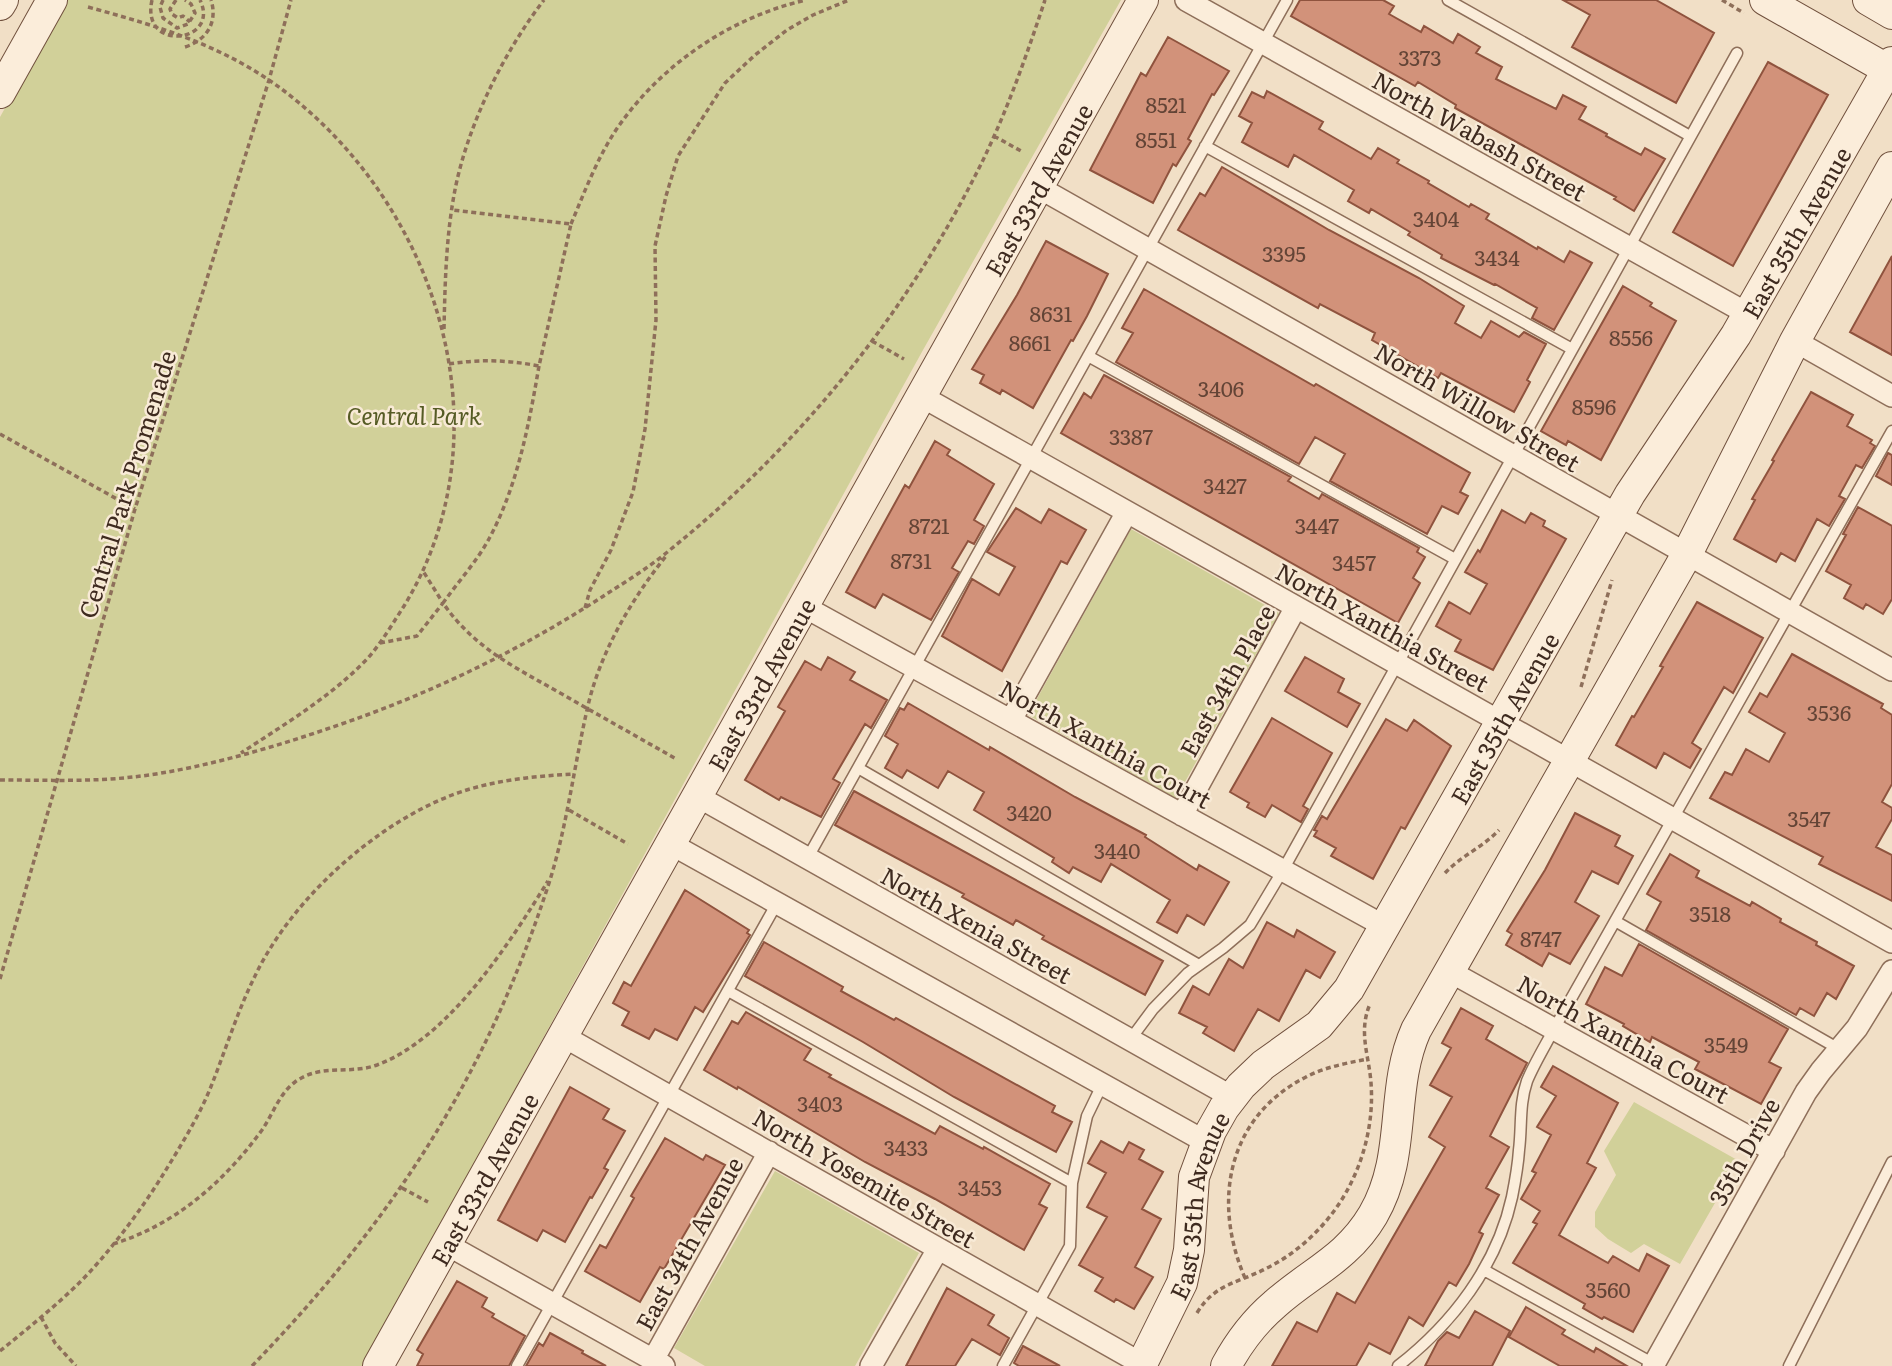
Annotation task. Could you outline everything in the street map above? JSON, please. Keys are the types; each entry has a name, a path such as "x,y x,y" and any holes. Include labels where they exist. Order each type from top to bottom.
{"street":[{"path":"0,5 3,0"},
{"path":"0,93 52,0"},
{"name":"East 33rd Avenue","path":"378,1366 1143,0"},
{"name":"North Wabash Street","path":"1186,0 1748,314"},
{"path":"1765,0 1890,68"},
{"path":"1868,0 1892,13"},
{"name":"East 35th Avenue","path":"1141,1365 1182,1283 1189,1250 1194,1177 1217,1120 1232,1097 1263,1065 1318,1025 1349,989 1617,516 1748,314 1890,68"},
{"path":"1226,1366 1250,1329 1264,1314 1334,1261 1372,1216 1394,1160 1400,1083 1408,1047 1686,554 1795,341 1892,167"},
{"name":"North Willow Street","path":"1038,187 1892,670"},
{"path":"1795,341 1892,396"},
{"name":"North Xanthia Street","path":"921,396 1892,942"},
{"path":"1011,720 1127,512"},
{"name":"North Xanthia Court","path":"803,606 1384,926"},
{"name":"East 34th Place","path":"1182,815 1296,607"},
{"name":"North Xenia Street","path":"697,796 1232,1097"},
{"path":"671,844 1206,1142"},
{"name":"North Xanthia Court","path":"1449,971 1774,1151"},
{"name":"35th Drive","path":"1654,1365 1806,1092 1857,1028 1892,971"},
{"name":"North Yosemite Street","path":"563,1036 1141,1365"},
{"name":"East 34th Avenue","path":"658,1363 769,1152"},
{"path":"446,1244 658,1363"},
{"path":"871,1366 937,1248"}],"lane":[{"path":"807,859 1287,0"},
{"path":"1448,0 1690,136"},
{"path":"1130,1040 1153,1009 1188,973 1250,925 1737,53"},
{"path":"1205,146 1572,349"},
{"path":"1088,356 1455,559"},
{"path":"1398,1366 1444,1323 1484,1270 1494,1252 1511,1200 1527,1081 1892,431"},
{"path":"858,768 1199,965"},
{"path":"517,1366 777,904"},
{"path":"1615,921 1839,1049"},
{"path":"728,991 1072,1183"},
{"path":"1003,1366 1070,1246 1072,1183 1087,1116 1102,1085"},
{"path":"1788,1366 1892,1162"},
{"path":"1484,1270 1654,1365"}],"path":[{"path":"152,0 150,10 155,25 174,37 194,32 204,13 200,0"},
{"path":"163,0 161,13 172,28 269,80 298,101 337,136 367,171 386,199 425,277 444,335 454,399 452,474 444,515 423,571 393,624 369,656 340,684 236,756"},
{"path":"176,0 170,9 172,14 178,18 183,14 190,22"},
{"path":"88,7 172,28 183,27 190,22 194,8 185,0"},
{"path":"185,47 198,41 211,27 214,10 211,0"},
{"name":"Central Park Promenade","path":"0,979 135,509 269,80 291,0"},
{"path":"444,335 445,281 454,192 483,105 505,60 544,0"},
{"path":"379,643 417,636 489,538 526,444 539,366 571,224 617,128 658,81 701,45 763,13 806,0"},
{"path":"585,608 590,590 611,551 634,492 645,429 656,320 655,246 678,156 725,83 755,55 787,30 839,1 849,0"},
{"path":"0,780 134,777 236,756 331,728 411,699 499,658 585,608 669,551 736,493 825,401 922,270 994,136 1045,0"},
{"path":"994,136 1021,151"},
{"path":"452,210 571,224"},
{"path":"872,341 904,359"},
{"path":"449,364 491,359 539,366"},
{"path":"0,434 135,509"},
{"path":"251,1366 302,1314 360,1245 402,1188 432,1142 491,1034 524,954 551,876 568,810 587,708 597,678 621,624 650,576 669,551"},
{"path":"423,571 456,622 499,658 676,759"},
{"path":"1578,694 1590,663 1603,607 1614,575"},
{"path":"0,1351 77,1285 112,1244 163,1175 209,1093 255,975 284,926 315,889 343,861 420,811 468,790 523,778 574,774"},
{"path":"568,810 628,844"},
{"path":"1439,883 1454,864 1483,845 1503,826"},
{"path":"112,1244 140,1236 188,1208 242,1155 281,1097 294,1083 308,1074 329,1069 375,1065 402,1053 431,1030 463,1000 490,969 551,876"},
{"path":"1192,1322 1207,1297 1223,1286 1283,1259 1301,1246 1333,1214 1345,1196 1367,1141 1372,1103 1364,1026 1369,1006 1376,995"},
{"path":"1245,1278 1230,1236 1227,1200 1234,1162 1241,1143 1261,1112 1292,1085 1328,1068 1368,1059"},
{"path":"402,1188 428,1202"},
{"path":"41,1316 55,1343 76,1366"}],"green space":[{"name":"Central Park","path":"66,0 1121,0 923,350 362,1366 0,1366 0,117"},
{"path":"1131,529 1279,613 1176,798 1028,715"},
{"path":"1634,1102 1739,1161 1680,1264 1644,1244 1631,1253 1608,1239 1595,1227 1595,1212 1616,1175 1604,1151"},
{"path":"775,1171 919,1253 855,1366 705,1366 674,1348"}],"building":[{"path":"1300,0 1383,0 1394,6 1389,14 1421,32 1424,26 1453,43 1458,34 1480,47 1476,53 1502,67 1496,79 1556,109 1563,95 1586,107 1579,119 1607,134 1606,136 1641,155 1645,148 1665,159 1634,211 1614,199 1616,197 1455,108 1456,105 1418,82 1415,86 1291,16"},
{"path":"1563,0 1656,0 1714,33 1676,103 1572,47 1590,15"},
{"path":"1168,37 1229,71 1214,95 1212,94 1188,139 1191,141 1176,166 1173,164 1153,203 1090,170 1141,73 1146,76"},
{"path":"1768,62 1828,95 1733,266 1673,232"},
{"path":"1267,91 1323,122 1319,129 1371,159 1378,148 1399,160 1397,163 1429,181 1428,183 1469,207 1471,204 1489,214 1486,219 1537,249 1538,247 1564,262 1570,251 1592,263 1554,330 1532,318 1537,308 1441,258 1442,255 1408,235 1410,232 1371,209 1369,213 1348,201 1354,190 1294,155 1288,167 1242,142 1252,123 1239,116 1252,92 1264,98"},
{"path":"1222,167 1464,306 1455,323 1481,338 1491,321 1519,337 1524,332 1546,344 1514,412 1441,373 1438,378 1372,340 1375,333 1320,304 1318,308 1178,230 1200,193 1205,196"},
{"path":"1046,241 1108,274 1087,316 1033,408 1002,390 1000,394 980,383 984,375 972,369"},
{"path":"1892,256 1892,355 1850,332"},
{"path":"1623,286 1676,321 1601,460 1568,441 1566,445 1541,431"},
{"path":"1144,289 1470,473 1460,492 1468,496 1458,514 1442,506 1427,534 1330,481 1345,454 1315,437 1299,464 1116,362 1133,333 1122,328"},
{"path":"1104,375 1291,477 1288,481 1319,499 1322,494 1419,548 1417,552 1425,557 1413,578 1420,583 1398,623 1061,433 1084,393 1091,398"},
{"path":"1811,392 1853,415 1847,426 1872,440 1870,443 1875,446 1862,468 1856,465 1839,496 1845,499 1829,526 1817,519 1795,561 1781,553 1776,562 1734,539 1755,500 1752,499 1774,461 1772,460"},
{"path":"935,441 950,450 947,455 994,484 974,520 984,526 974,544 968,541 952,568 959,572 931,620 883,594 875,608 846,592 905,485 909,488"},
{"path":"1888,453 1892,455 1892,485 1876,476"},
{"path":"1858,507 1892,526 1892,599 1883,614 1866,604 1863,609 1844,598 1851,585 1826,571"},
{"path":"1016,508 1041,523 1049,509 1086,530 1067,564 1061,561 1002,671 942,636 972,579 999,595 1015,567 987,552"},
{"path":"1502,510 1525,523 1531,513 1545,521 1543,526 1566,539 1493,670 1455,651 1461,640 1436,626 1449,602 1470,614 1487,584 1465,572 1478,550 1480,552"},
{"path":"1697,602 1763,638 1733,693 1724,687 1692,743 1701,749 1690,768 1664,753 1656,768 1616,745 1663,667 1660,666"},
{"path":"1792,654 1883,704 1881,708 1892,715 1892,784 1882,802 1892,808 1892,819 1876,847 1892,855 1892,901 1819,864 1823,857 1710,798 1725,772 1732,775 1746,749 1769,762 1785,733 1749,712 1760,693 1767,697"},
{"path":"828,657 855,672 850,680 887,700 871,728 865,724 833,779 840,783 821,817 781,797 779,800 745,780 785,711 778,707 805,661 821,670"},
{"path":"1305,657 1344,679 1338,692 1360,704 1347,727 1285,691"},
{"path":"908,703 1146,835 1145,837 1197,870 1199,865 1229,882 1204,925 1187,915 1177,933 1157,922 1170,900 1111,864 1101,882 1073,867 1069,873 1052,862 1054,858 974,810 984,792 948,771 938,788 907,770 902,778 885,768 898,744 885,736 900,708 904,710"},
{"path":"1272,718 1332,753 1303,806 1308,809 1301,822 1272,805 1265,817 1247,807 1249,803 1230,792"},
{"path":"1386,719 1407,731 1414,720 1451,746 1405,829 1401,827 1373,879 1331,856 1336,848 1314,836 1317,831 1314,830 1322,816 1327,819"},
{"path":"854,791 1163,961 1145,995 1042,939 1044,936 1016,920 1013,925 962,897 964,894 835,825"},
{"path":"1575,813 1620,836 1615,846 1633,856 1618,884 1592,871 1575,902 1599,916 1570,964 1549,953 1542,966 1506,945 1512,934 1507,931 1545,870"},
{"path":"1670,854 1699,871 1696,877 1750,906 1752,902 1781,919 1780,922 1817,942 1816,945 1854,966 1836,999 1827,993 1814,1016 1800,1008 1796,1015 1646,930 1661,902 1647,894"},
{"path":"685,890 749,930 747,933 750,935 703,1012 695,1007 677,1040 655,1029 649,1039 622,1025 629,1012 613,1003 624,982 631,986"},
{"path":"1267,922 1294,937 1297,930 1335,952 1320,978 1306,970 1279,1021 1258,1009 1234,1051 1203,1033 1207,1027 1179,1013 1193,986 1209,995 1229,959 1243,968"},
{"path":"764,942 843,987 841,991 894,1020 896,1018 1055,1106 1052,1112 1072,1122 1056,1152 954,1097 745,976"},
{"path":"1639,944 1788,1029 1769,1062 1781,1068 1761,1104 1695,1069 1699,1062 1652,1037 1650,1042 1623,1026 1624,1024 1586,1004 1605,967 1622,976"},
{"path":"1461,1008 1493,1026 1486,1039 1527,1063 1490,1136 1509,1147 1486,1188 1499,1195 1479,1232 1483,1234 1469,1264 1456,1286 1449,1282 1423,1326 1409,1317 1390,1354 1369,1343 1356,1366 1272,1366 1297,1322 1317,1332 1337,1293 1355,1303 1445,1147 1429,1137 1452,1097 1430,1085 1451,1048 1442,1043"},
{"path":"746,1012 811,1049 804,1060 831,1075 829,1077 935,1134 940,1126 1050,1184 1039,1204 1047,1208 1024,1250 704,1070 732,1021 738,1024"},
{"path":"1553,1066 1618,1103 1587,1163 1596,1168 1559,1235 1608,1263 1613,1256 1639,1271 1647,1254 1669,1266 1633,1332 1604,1317 1602,1319 1583,1308 1585,1304 1513,1263 1537,1224 1533,1222 1540,1211 1521,1199 1536,1173 1532,1171 1551,1135 1537,1127 1556,1096 1541,1087"},
{"path":"570,1087 609,1109 603,1119 625,1131 604,1168 608,1170 565,1242 543,1230 537,1241 498,1220"},
{"path":"665,1138 703,1160 706,1155 725,1165 664,1269 660,1267 640,1302 585,1271 600,1245 606,1248 634,1198 631,1196"},
{"path":"1101,1141 1123,1153 1129,1142 1144,1150 1139,1159 1163,1172 1142,1209 1161,1219 1135,1267 1153,1277 1134,1309 1095,1291 1103,1278 1079,1265 1107,1217 1087,1207 1106,1173 1088,1163"},
{"path":"457,1281 487,1298 482,1307 494,1314 492,1317 525,1336 509,1366 417,1366 423,1354 417,1350"},
{"path":"947,1288 994,1315 988,1325 1009,1338 1000,1355 972,1339 955,1366 906,1366"},
{"path":"1526,1307 1565,1330 1562,1334 1594,1352 1596,1348 1627,1366 1560,1366 1509,1337"},
{"path":"1475,1311 1510,1331 1492,1366 1425,1366 1438,1341 1447,1332 1459,1338"},
{"path":"550,1333 606,1366 526,1366 539,1343 543,1346"},
{"path":"1023,1346 1060,1366 1019,1366 1014,1363"}]}
